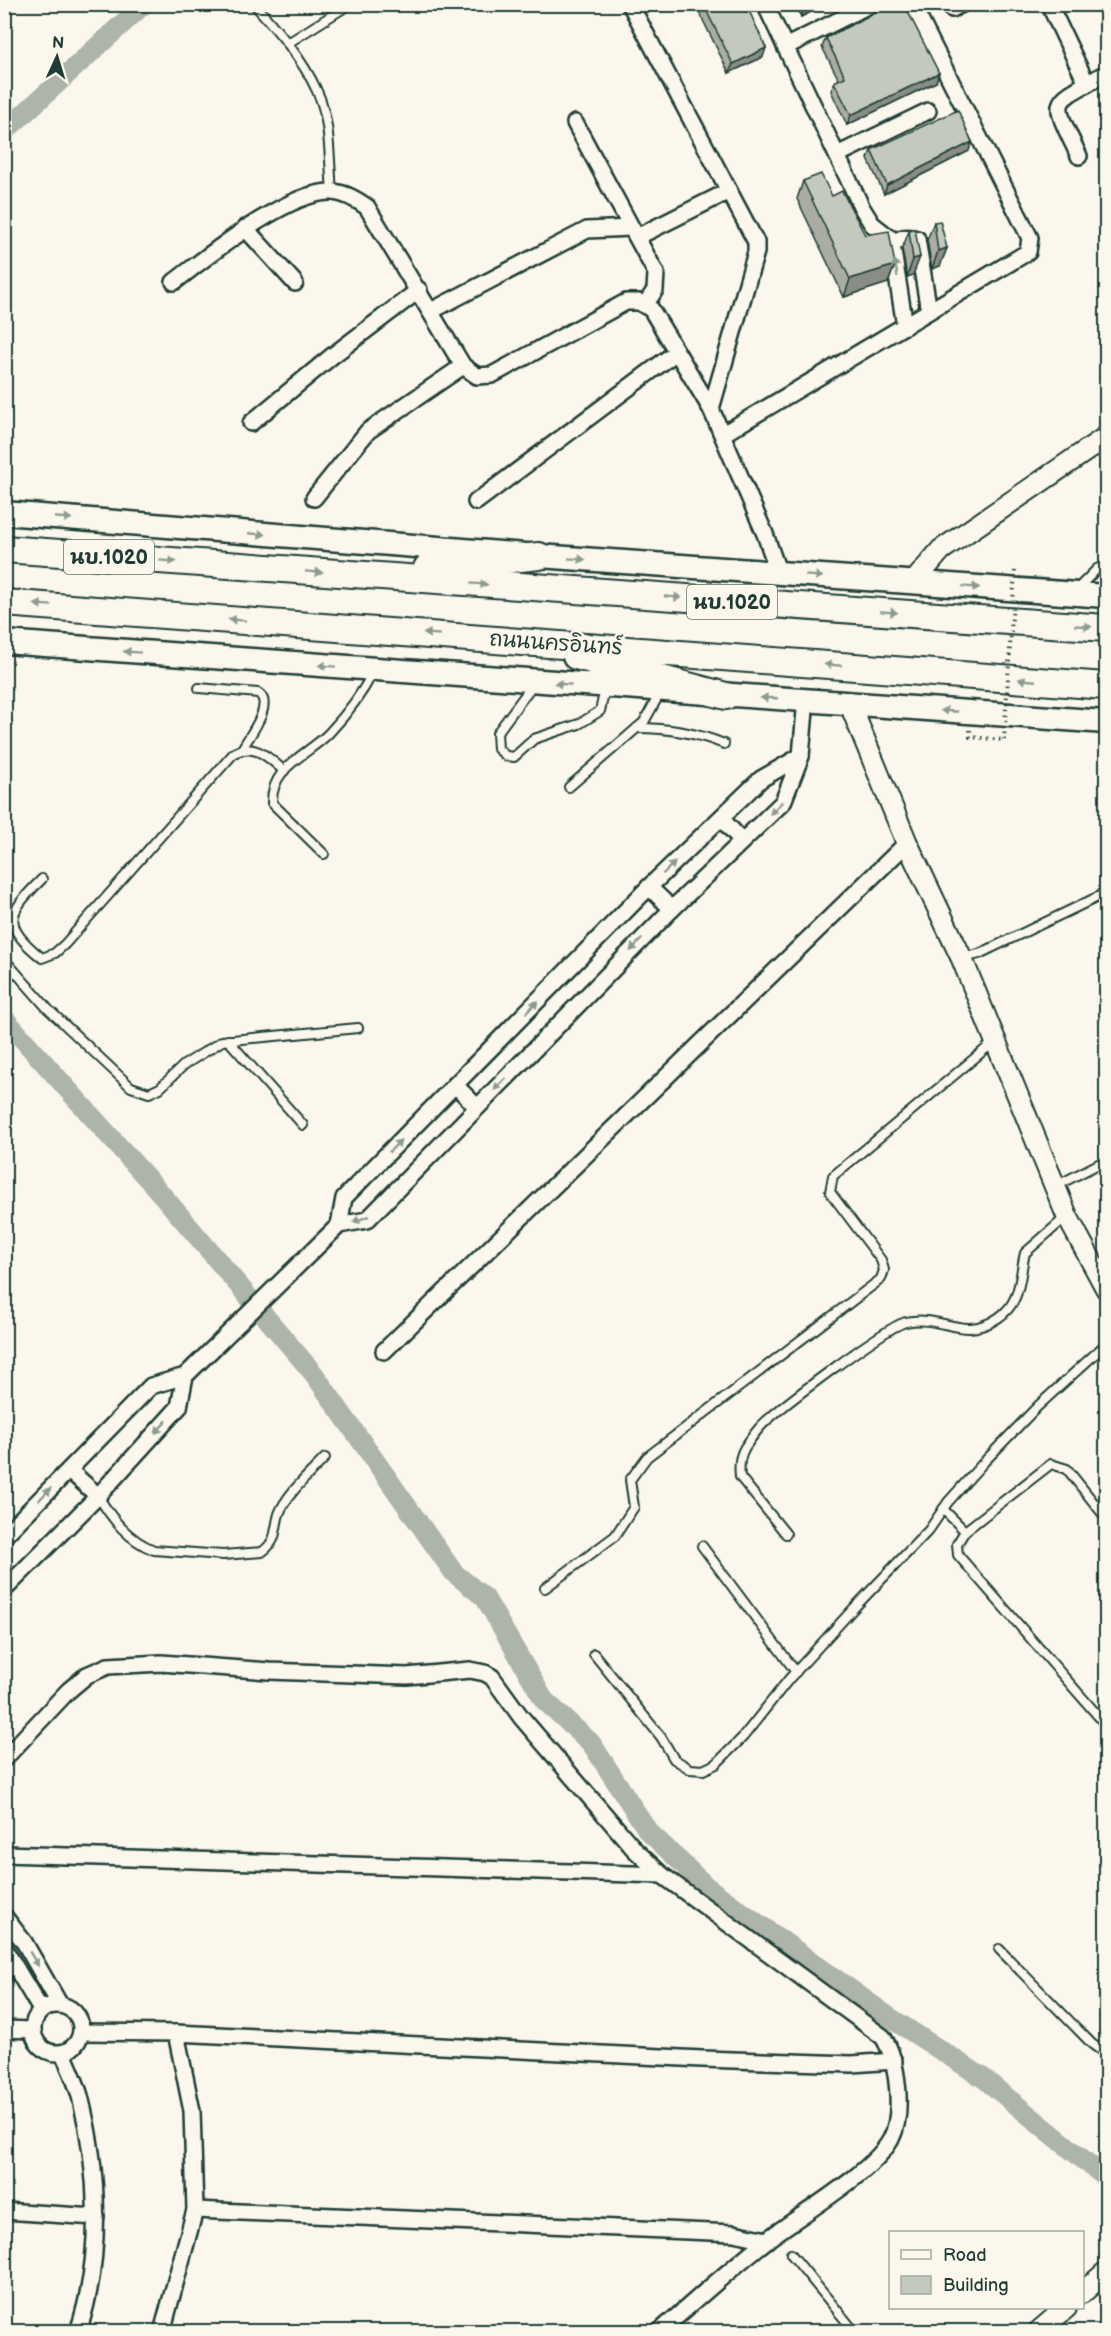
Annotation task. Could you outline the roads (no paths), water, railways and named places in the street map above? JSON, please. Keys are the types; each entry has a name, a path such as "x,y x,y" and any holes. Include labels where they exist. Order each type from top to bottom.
{"main road":[{"name":"นบ.1020","path":"4,513 540,556 1107,596"},
{"name":"นบ.1020","path":"4,549 1107,628"},
{"path":"358,576 540,556"},
{"name":"ถนนนครอินทร์","path":"4,603 1107,686"},
{"path":"511,640 726,696"},
{"name":"ถนนนครอินทร์","path":"4,642 1107,722"}],"street":[{"path":"630,4 756,242 756,252 711,409"},
{"path":"765,4 872,224 895,242"},
{"path":"785,47 871,4"},
{"path":"723,434 1028,252 1030,238 912,4"},
{"path":"1049,4 1087,84"},
{"path":"1079,156 1059,114 1059,106 1063,97 1107,73"},
{"path":"837,155 928,111"},
{"path":"575,123 657,277 656,290 645,305"},
{"path":"174,282 245,228 296,201 332,191 350,196 367,207 463,366 477,376 486,376 626,302 645,305 651,309 675,353 711,409 780,574"},
{"path":"431,312 587,230 634,232 729,191"},
{"path":"245,228 295,283"},
{"path":"905,326 892,245 909,236 917,239 929,311"},
{"path":"251,423 332,356 419,290"},
{"path":"476,502 675,353"},
{"path":"314,498 368,431 463,366"},
{"path":"913,583 941,550 1107,437"},
{"path":"4,1536 151,1386 185,1376 339,1225 367,1220 672,909 783,802 801,756 806,699"},
{"path":"849,702 907,843 962,959 1054,1187 1067,1216 1107,1288"},
{"path":"339,1225 344,1198 650,887 761,779 801,756"},
{"path":"721,818 742,841"},
{"path":"384,1351 907,843"},
{"path":"650,887 672,909"},
{"path":"455,1085 477,1107"},
{"path":"4,1590 98,1496 179,1407 185,1376"},
{"path":"69,1470 98,1496"},
{"path":"4,1759 68,1691 87,1675 108,1666 160,1663 269,1671 407,1676 470,1670 492,1677 521,1718 635,1850 662,1875 883,2037 894,2061 897,2109 891,2139 879,2154 834,2192 767,2240 659,2331"},
{"path":"4,1854 255,1860 662,1875"},
{"path":"4,1916 24,1942 60,2005 76,2014 81,2032 78,2042 63,2053 44,2051 37,2044 32,2030 35,2017 41,2010 60,2005"},
{"path":"4,1948 41,2010"},
{"path":"4,2029 32,2030"},
{"path":"81,2032 176,2032 702,2059 852,2064 894,2061"},
{"path":"162,2331 195,2210 192,2111 176,2032"},
{"path":"63,2053 80,2095 96,2217 88,2302 78,2331"},
{"path":"195,2210 734,2233 767,2240"},
{"path":"4,2211 96,2217"},
{"path":"1084,2292 1107,2272"},
{"path":"1038,2331 1064,2309"}],"lane":[{"path":"255,4 288,43 318,91 325,120 332,191"},
{"path":"288,43 350,4"},
{"path":"1072,594 1097,569 1107,565"},
{"path":"324,854 272,802 271,793 292,759 326,735 359,700 374,669"},
{"path":"536,681 497,733 498,749 506,756 514,757 534,739 579,724 600,711 606,687"},
{"path":"200,688 258,693 263,696 265,701 262,712 242,749"},
{"path":"569,787 644,722 660,691"},
{"path":"637,728 663,728 700,734 724,744"},
{"path":"42,879 15,905 10,918 11,925 20,937 42,958 55,953 65,944 234,753 242,749 259,750 284,771"},
{"path":"962,959 979,954 1107,893"},
{"path":"4,958 48,1008 130,1087 140,1092 149,1093 160,1088 183,1065 210,1047 228,1040 358,1028"},
{"path":"228,1040 303,1125"},
{"path":"545,1588 615,1536 634,1507 630,1480 646,1457 881,1279 884,1270 881,1260 830,1192 833,1176 995,1041"},
{"path":"1054,1187 1107,1160"},
{"path":"786,1534 740,1477 741,1455 763,1424 853,1355 904,1322 923,1320 961,1330 978,1327 999,1318 1011,1306 1017,1295 1023,1277 1025,1253 1067,1216"},
{"path":"594,1654 661,1737 674,1759 690,1769 703,1770 716,1764 743,1737 796,1672 929,1530 943,1509 1038,1406 1107,1344"},
{"path":"98,1496 113,1521 144,1546 154,1550 223,1555 262,1552 276,1537 279,1514 297,1488 325,1458"},
{"path":"1107,1518 1067,1469 1051,1464 965,1531 957,1544 958,1555 1107,1725"},
{"path":"943,1509 965,1531"},
{"path":"702,1546 796,1672"},
{"path":"999,1949 1092,2044 1107,2054"},
{"path":"791,2254 855,2331"}],"waterway":[{"path":"4,132 144,4"},
{"path":"4,1018 163,1196 314,1374 454,1573 485,1598 544,1700 591,1743 648,1831 707,1887 889,2017 982,2077 1106,2178"}]}
